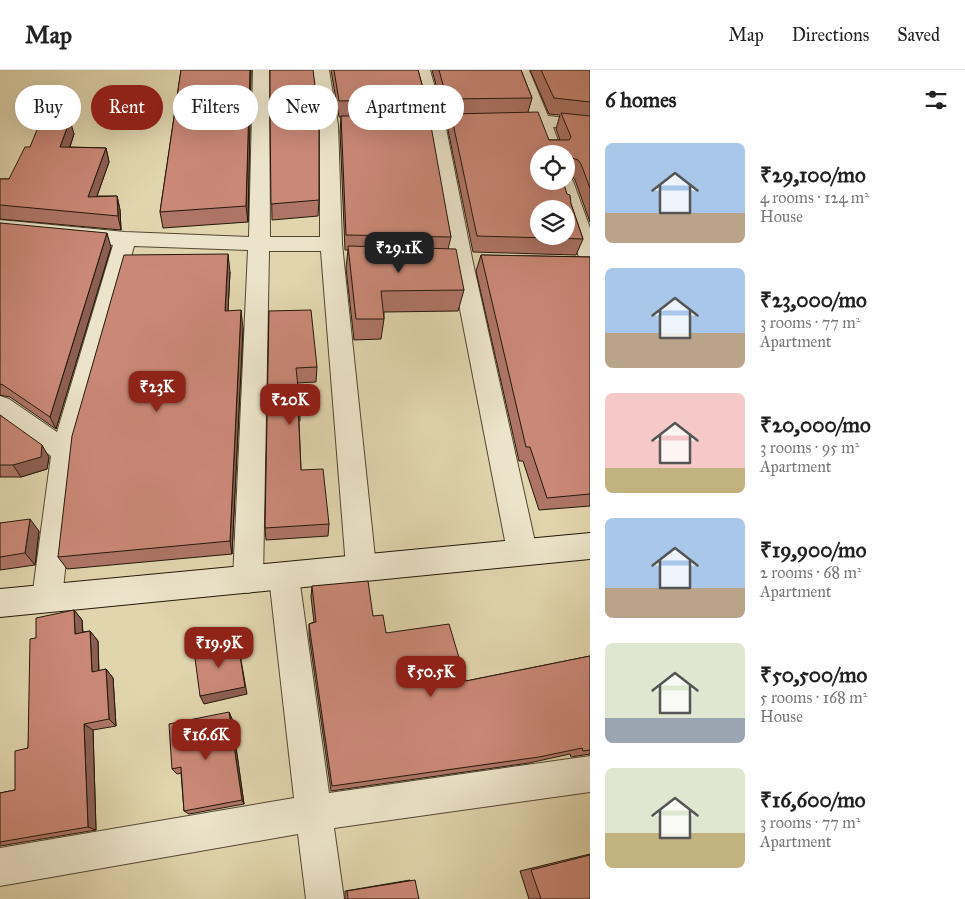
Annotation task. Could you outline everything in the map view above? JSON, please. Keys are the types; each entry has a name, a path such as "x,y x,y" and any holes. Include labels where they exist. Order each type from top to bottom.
{"street":[{"path":"248,579 259,244 271,125 261,70"},
{"path":"321,70 323,85"},
{"path":"422,70 436,123 462,263 522,551"},
{"path":"521,70 551,145"},
{"path":"484,122 542,121 590,125"},
{"path":"338,124 348,124"},
{"path":"329,130 360,567"},
{"path":"565,190 583,262"},
{"path":"0,227 125,239 259,244 339,254"},
{"path":"47,598 65,451 125,239"},
{"path":"0,406 65,451"},
{"path":"0,603 284,577 360,567 522,551 590,546"},
{"path":"284,577 325,899"},
{"path":"0,867 313,813 590,774"}],"building":[{"path":"181,70 250,70 250,85 179,85"},
{"path":"270,70 313,70 315,85 270,85"},
{"path":"334,70 418,70 422,85 348,85 348,101 339,101 338,85 336,85"},
{"path":"439,70 521,70 532,98 464,99 464,85 443,85"},
{"path":"541,70 590,70 590,102 554,98"},
{"path":"538,112 549,140 569,140 571,137 561,113 590,116 590,188 581,164 575,159 575,145 530,145 530,190 566,190 567,194 570,195 571,200 530,200 530,238 477,236 454,130 464,130 464,114"},
{"path":"341,116 348,116 348,130 432,130 451,237 346,235"},
{"path":"173,124 173,130 248,130 246,206 160,212"},
{"path":"37,130 66,130 60,147 106,148 88,197 117,196 118,216 0,205 0,179 9,179 25,147 30,147"},
{"path":"270,130 319,130 319,200 271,204"},
{"path":"575,216 583,239 575,239"},
{"path":"0,223 107,233 50,417 0,384"},
{"path":"348,246 456,249 464,290 381,291 384,319 356,319"},
{"path":"228,254 225,311 241,310 230,541 58,557 72,436 124,255"},
{"path":"481,255 590,257 590,494 547,498 530,447 526,447"},
{"path":"311,310 317,367 296,368 300,406 298,406 301,470 323,469 329,524 265,528 269,311"},
{"path":"0,415 42,445 41,457 13,465 0,465"},
{"path":"30,519 25,553 0,557 0,523"},
{"path":"368,581 373,616 383,615 386,633 449,624 466,681 590,656 590,750 583,751 582,748 539,757 332,786 309,624 316,622 312,586"},
{"path":"74,610 75,634 90,631 92,672 106,669 109,719 84,724 88,827 0,842 0,793 15,790 15,751 28,748 30,639 36,638 36,618"},
{"path":"238,643 245,687 200,696 194,651"},
{"path":"229,712 242,800 184,811 181,767 172,769 169,724"},
{"path":"590,855 590,899 541,899 531,870"},
{"path":"415,880 419,899 348,899 347,891"}]}
